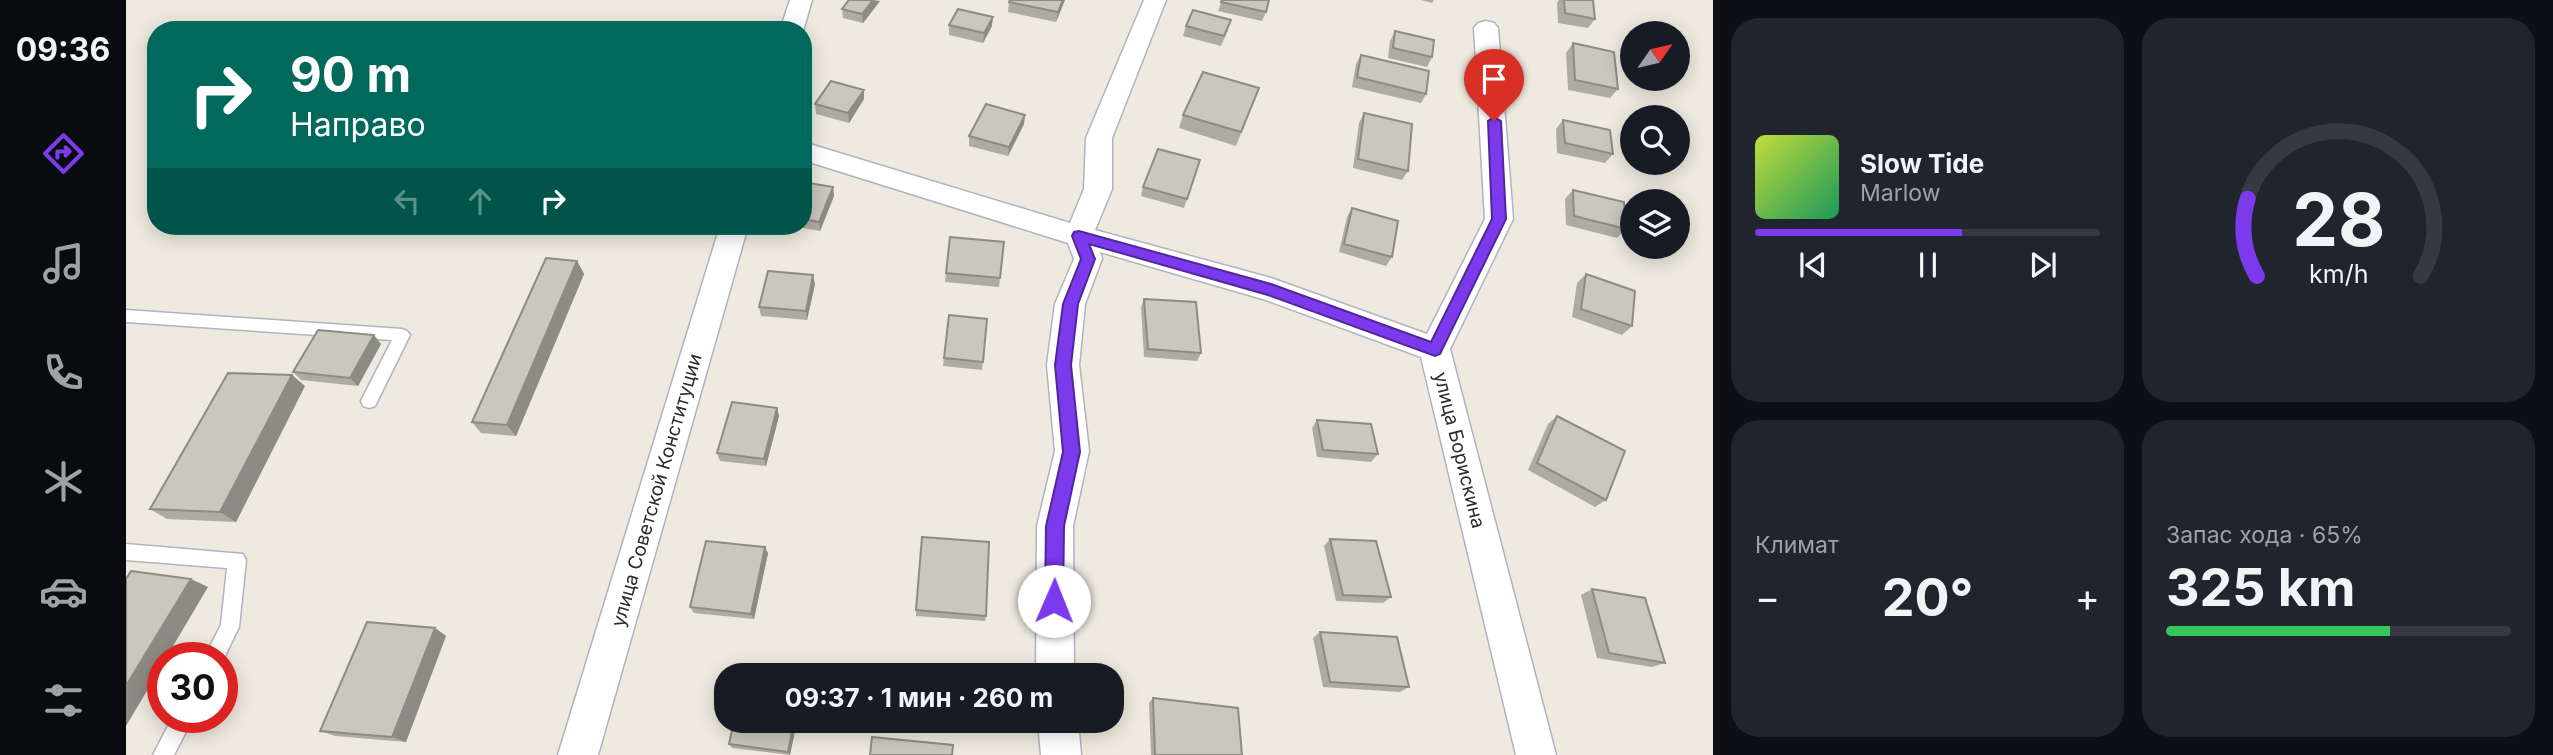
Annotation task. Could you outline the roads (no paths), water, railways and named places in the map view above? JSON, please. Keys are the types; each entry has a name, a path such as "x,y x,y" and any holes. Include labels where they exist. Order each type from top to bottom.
{"street":[{"path":"795,21 801,0"},
{"path":"1055,663 1055,526 1072,452 1063,365 1070,304 1088,259 1079,236 1098,189 1099,138 1155,0"},
{"name":"улица Борискина","path":"1486,28 1499,219 1435,349 1536,755"},
{"path":"812,154 1079,236 1271,290 1435,349"},
{"name":"улица Советской Конституции","path":"578,755 731,235"},
{"path":"1059,733 1061,755"}],"lane":[{"path":"126,316 402,335 369,401"},
{"path":"126,552 237,560 230,627 222,642"},
{"path":"163,755 175,733"}]}
